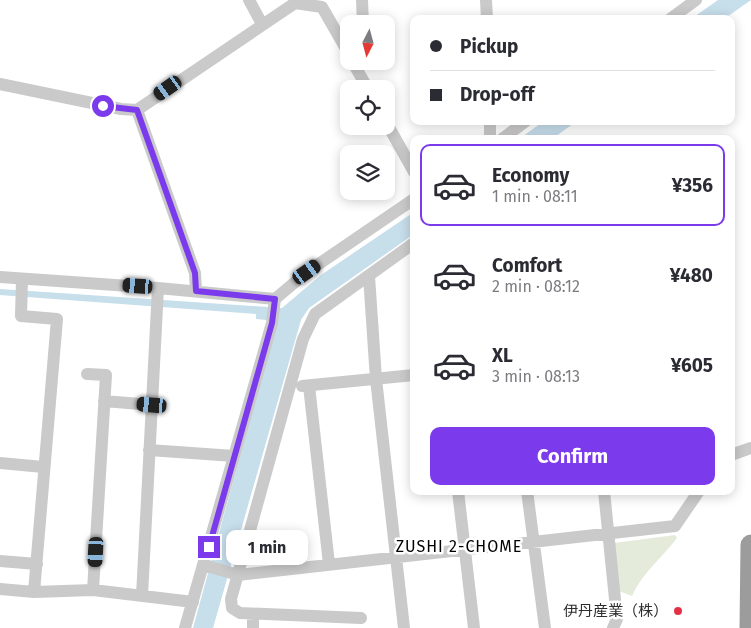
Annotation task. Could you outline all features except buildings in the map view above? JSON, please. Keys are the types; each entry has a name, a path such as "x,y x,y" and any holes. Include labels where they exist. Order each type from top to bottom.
{"highway":[{"path":"750,628 751,545"}],"street":[{"path":"249,0 262,24"},
{"path":"362,0 363,15"},
{"path":"486,0 487,15"},
{"path":"675,15 696,0"},
{"path":"0,84 120,109 137,110 295,3 322,7 340,39"},
{"path":"137,110 195,273 196,291"},
{"path":"507,135 521,125"},
{"path":"393,135 410,165"},
{"path":"185,628 206,566 234,456 272,323 274,302 307,272 410,202"},
{"path":"361,618 321,622 240,613 232,608 235,574 291,386 303,339 315,314 410,246"},
{"path":"369,276 376,379 404,628"},
{"path":"0,277 157,298 196,291 274,302"},
{"path":"22,279 20,316 57,319 43,467 34,592"},
{"path":"142,596 157,298"},
{"path":"87,374 106,375 93,590"},
{"path":"291,386 309,386 410,375"},
{"path":"309,386 329,564"},
{"path":"104,400 152,405"},
{"path":"735,454 751,448"},
{"path":"149,450 234,456"},
{"path":"0,463 43,467"},
{"path":"458,495 474,628"},
{"path":"528,495 545,628"},
{"path":"605,495 610,534 616,619 613,628"},
{"path":"206,566 235,574 465,551 674,526 693,495"},
{"path":"0,561 37,564"},
{"path":"0,589 34,592 93,590 193,602"},
{"path":"252,614 253,628"}],"green space":[{"path":"675,535 677,538 647,573 632,596 619,591 614,543"}],"water":[{"path":"718,0 751,0 730,15 697,15"},
{"path":"538,125 571,125 558,135 525,135"},
{"path":"410,215 410,237 309,308 301,320 213,628 193,628 277,321 256,319 256,314 0,295 0,289 282,308 321,275"}],"place":[{"name":"伊丹産業（株）","path":"678,611"}],"district":[{"name":"ZUSHI 2-CHOME","path":"459,546"}],"route":[{"path":"103,106 137,110 195,273 196,291 275,299 272,323 209,547"}]}
